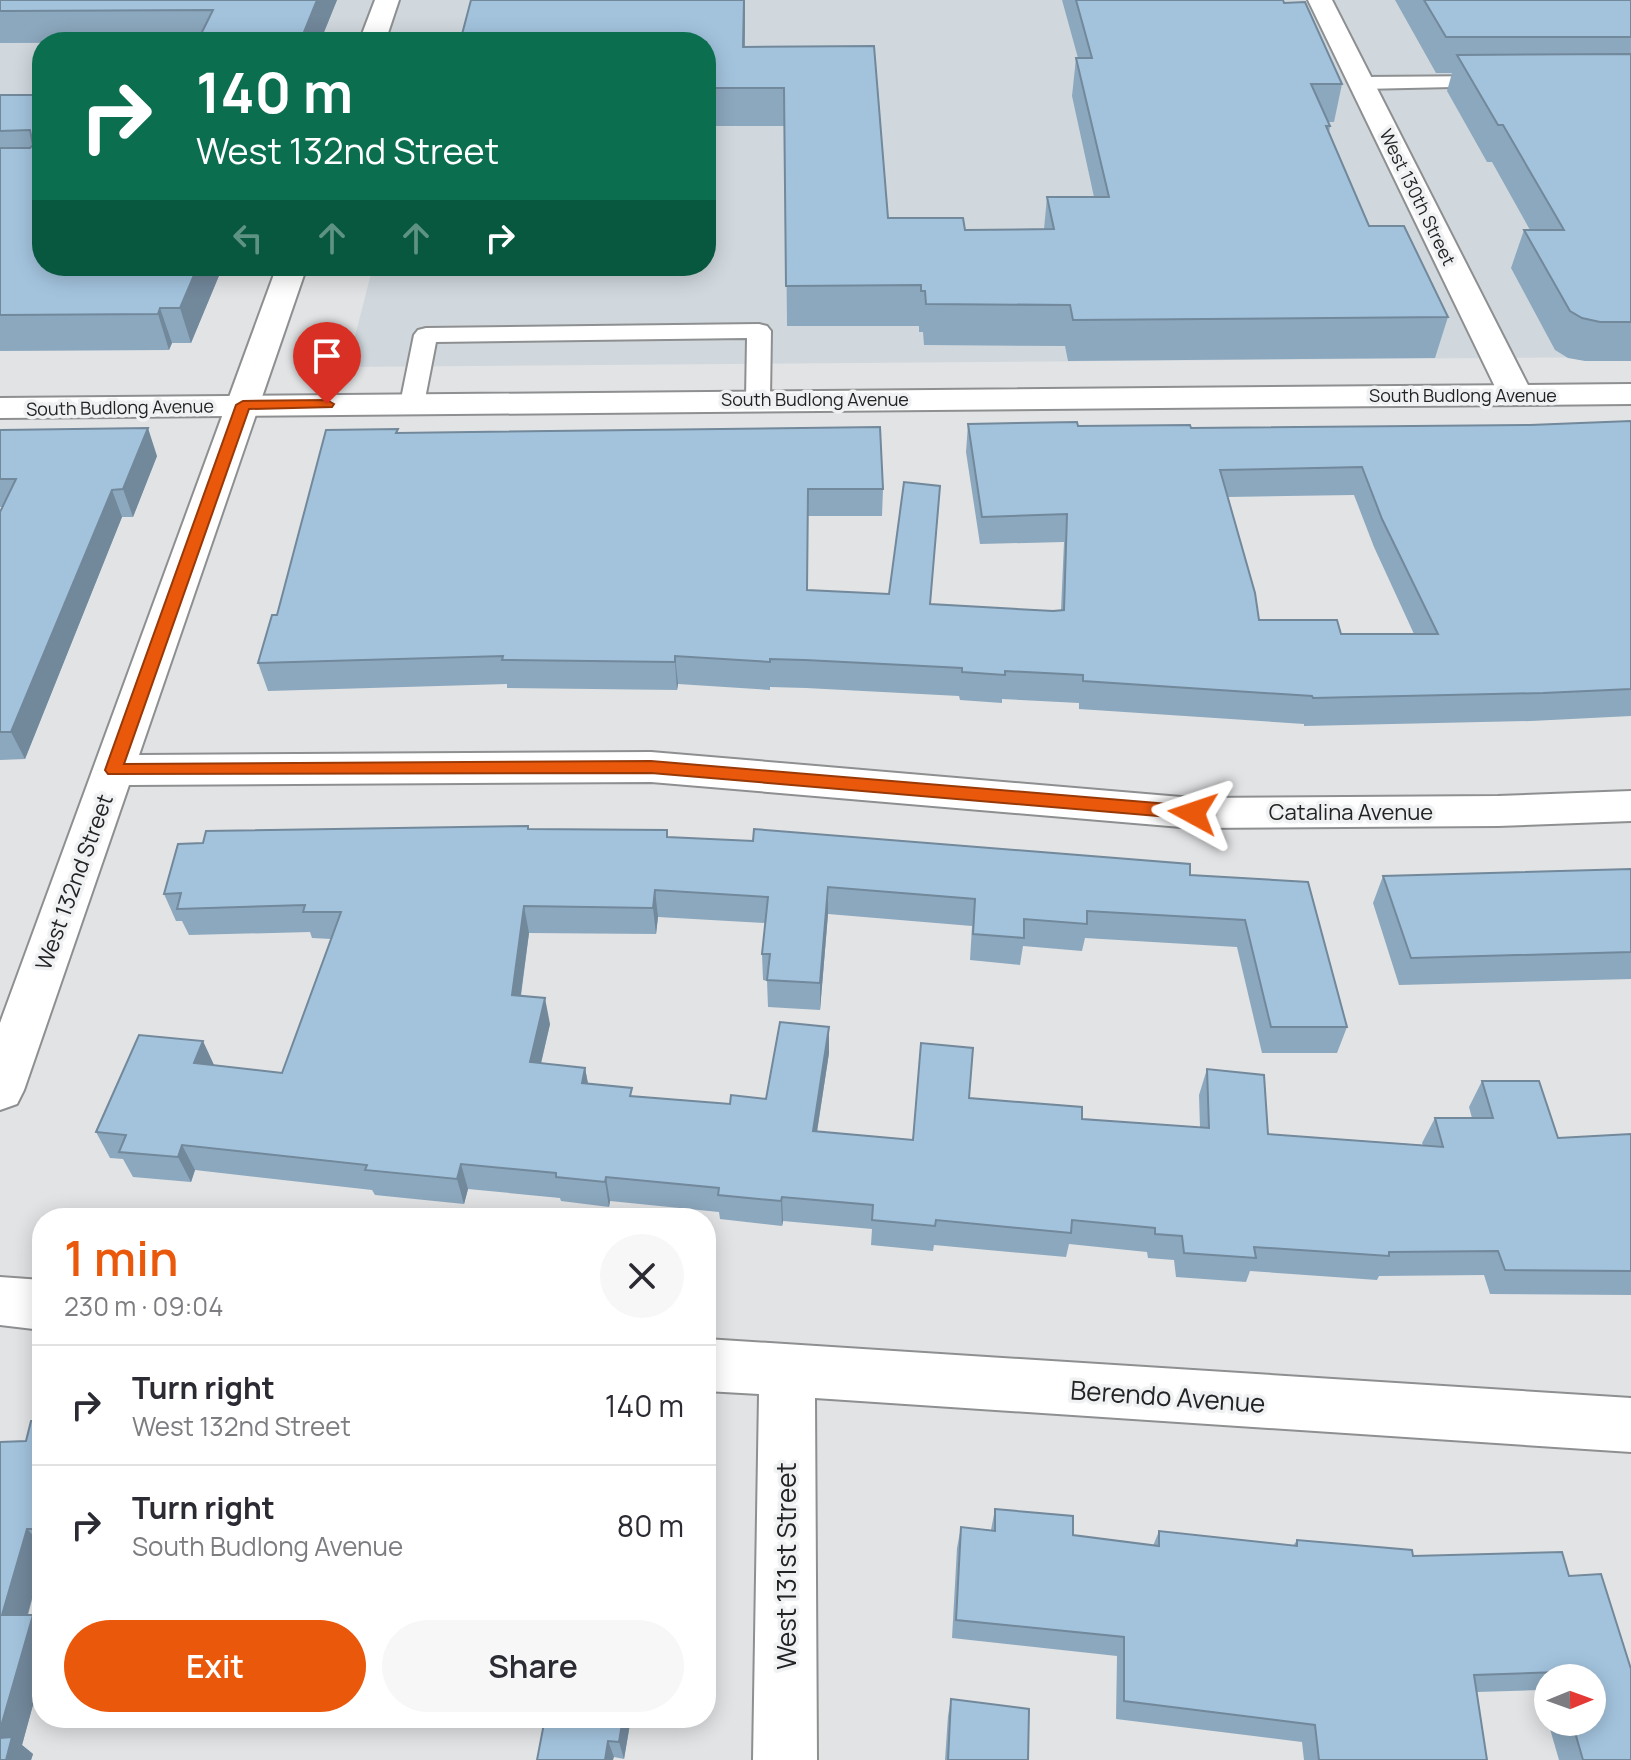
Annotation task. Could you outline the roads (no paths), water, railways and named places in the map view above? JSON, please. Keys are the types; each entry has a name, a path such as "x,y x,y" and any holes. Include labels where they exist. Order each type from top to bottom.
{"street":[{"path":"376,32 387,0"},
{"name":"West 130th Street","path":"1320,0 1516,395"},
{"name":"West 132nd Street","path":"0,1090 288,276"},
{"name":"South Budlong Avenue","path":"0,408 758,399 1631,394"},
{"name":"Catalina Avenue","path":"114,770 651,767 1193,813 1498,811 1631,806"},
{"path":"0,1301 32,1304"},
{"name":"Berendo Avenue","path":"716,1366 787,1373 1631,1425"},
{"name":"West 131st Street","path":"785,1760 787,1373"}],"lane":[{"path":"1362,83 1510,82"},
{"path":"412,404 426,335 759,331 758,399"}]}
